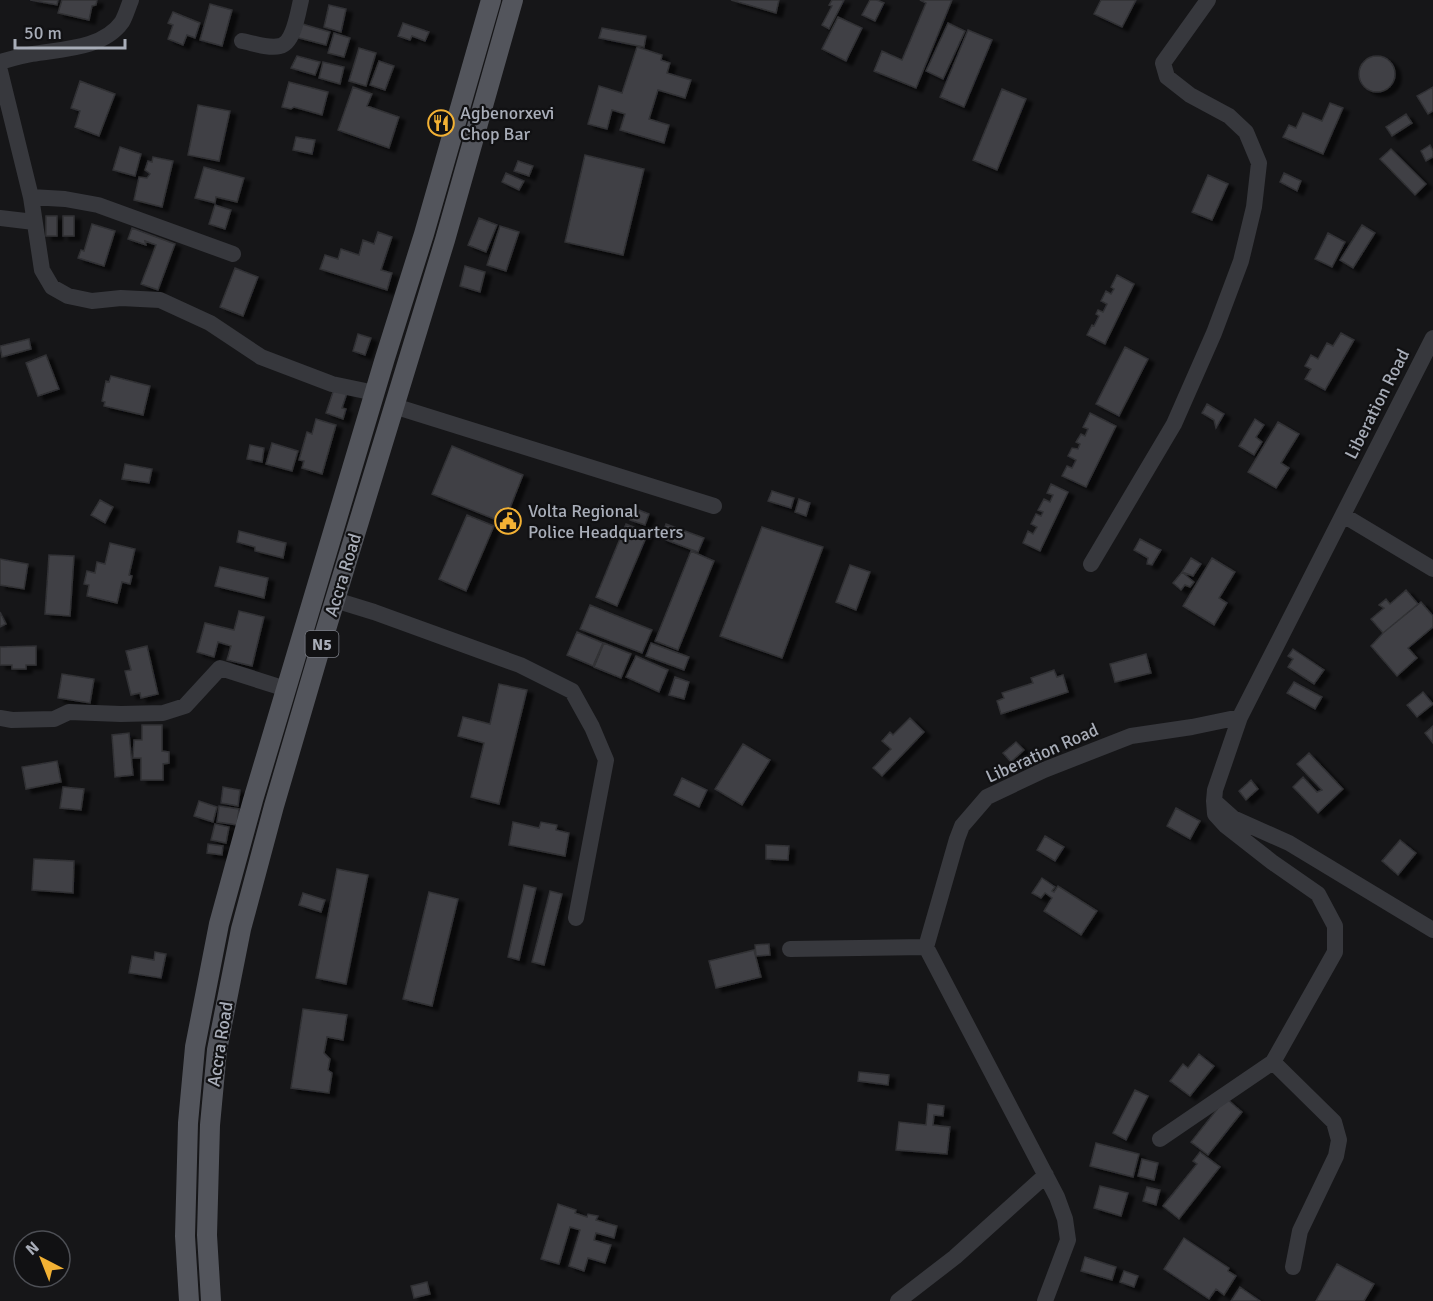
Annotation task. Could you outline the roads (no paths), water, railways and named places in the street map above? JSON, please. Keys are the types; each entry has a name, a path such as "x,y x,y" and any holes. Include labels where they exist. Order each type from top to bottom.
{"main road":[{"name":"Accra Road","path":"189,1301 185,1236 188,1123 195,1047 219,924 253,800 427,223 491,0"},
{"name":"Accra Road","path":"211,1301 207,1235 210,1125 217,1050 241,928 274,806 445,240 513,0"}],"street":[{"path":"0,62 29,54 85,46 114,31 122,22 131,0"},
{"path":"242,41 267,46 285,45 289,41 302,0"},
{"path":"1091,564 1174,424 1214,333 1241,261 1254,207 1259,163 1246,132 1229,116 1190,95 1167,77 1163,63 1208,0"},
{"path":"0,71 31,197 42,270 52,287 68,296 92,301 121,298 160,300 210,323 261,357 332,384 375,393"},
{"path":"31,197 65,199 98,205 233,254"},
{"path":"0,218 34,222"},
{"name":"Liberation Road","path":"926,947 962,826 987,798 1044,770 1131,736 1239,717 1433,338"},
{"path":"394,406 714,506"},
{"path":"1343,515 1433,569"},
{"path":"335,600 520,665 572,691 592,727 606,760 576,918"},
{"path":"0,718 54,719 69,712 163,714 185,706 220,668 286,689"},
{"path":"1160,1139 1273,1062 1335,952 1335,926 1318,894 1272,862 1226,826 1215,814 1215,790 1239,717"},
{"path":"1214,801 1233,818 1289,843 1433,930"},
{"path":"790,949 926,947 1046,1175 1065,1219 1068,1240 1045,1301"},
{"path":"1273,1062 1334,1122 1339,1140 1335,1156 1300,1231 1293,1267"},
{"path":"898,1301 955,1257 1046,1175"}],"place":[{"name":"Agbenorxevi Chop Bar","path":"441,123"},
{"name":"Volta Regional Police Headquarters","path":"508,521"}]}
